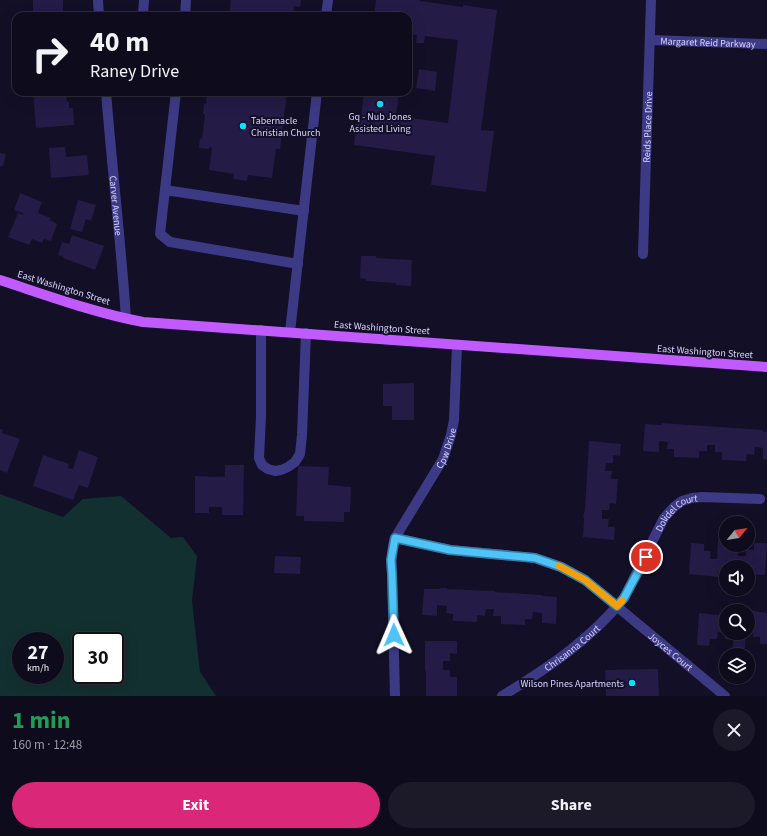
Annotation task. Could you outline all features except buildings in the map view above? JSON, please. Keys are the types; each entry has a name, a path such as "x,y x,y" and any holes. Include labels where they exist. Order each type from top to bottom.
{"main road":[{"name":"East Washington Street","path":"0,280 143,322 767,367"}],"street":[{"path":"98,0 99,12"},
{"path":"143,12 144,0"},
{"path":"184,12 186,0"},
{"path":"326,12 328,0"},
{"name":"Reids Place Drive","path":"643,254 651,0"},
{"name":"Margaret Reid Parkway","path":"650,40 767,44"},
{"name":"Carver Avenue","path":"106,96 126,318"},
{"path":"176,96 160,234 170,242 298,264"},
{"path":"290,332 318,96"},
{"path":"165,190 304,211"},
{"path":"261,330 261,416 259,458 262,465 275,471 288,467 295,462 300,454 306,333"},
{"name":"Cpw Drive","path":"395,538 443,459 451,435 454,420 457,345"},
{"name":"Dolidel Court","path":"617,606 624,598 664,518 682,501 702,497 760,499"},
{"path":"395,538 391,560 395,696"},
{"name":"Joyces Court","path":"395,538 450,550 535,558 561,567 585,580 725,696"},
{"name":"Chrisanna Court","path":"502,696 572,650 592,633 617,606"}],"green space":[{"path":"0,494 63,517 83,499 121,496 171,538 183,537 197,556 192,601 200,672 216,696 0,696"}],"slow traffic":[{"path":"559,566 585,580 617,606 622,601"}],"place":[{"name":"Gq - Nub Jones Assisted Living","path":"380,104"},
{"name":"Tabernacle Christian Church","path":"243,126"},
{"name":"Wilson Pines Apartments","path":"632,683"}],"route":[{"path":"394,635 391,560 392,546 395,538 450,550 535,558 561,567 585,580 617,606 624,598 646,557"}]}
